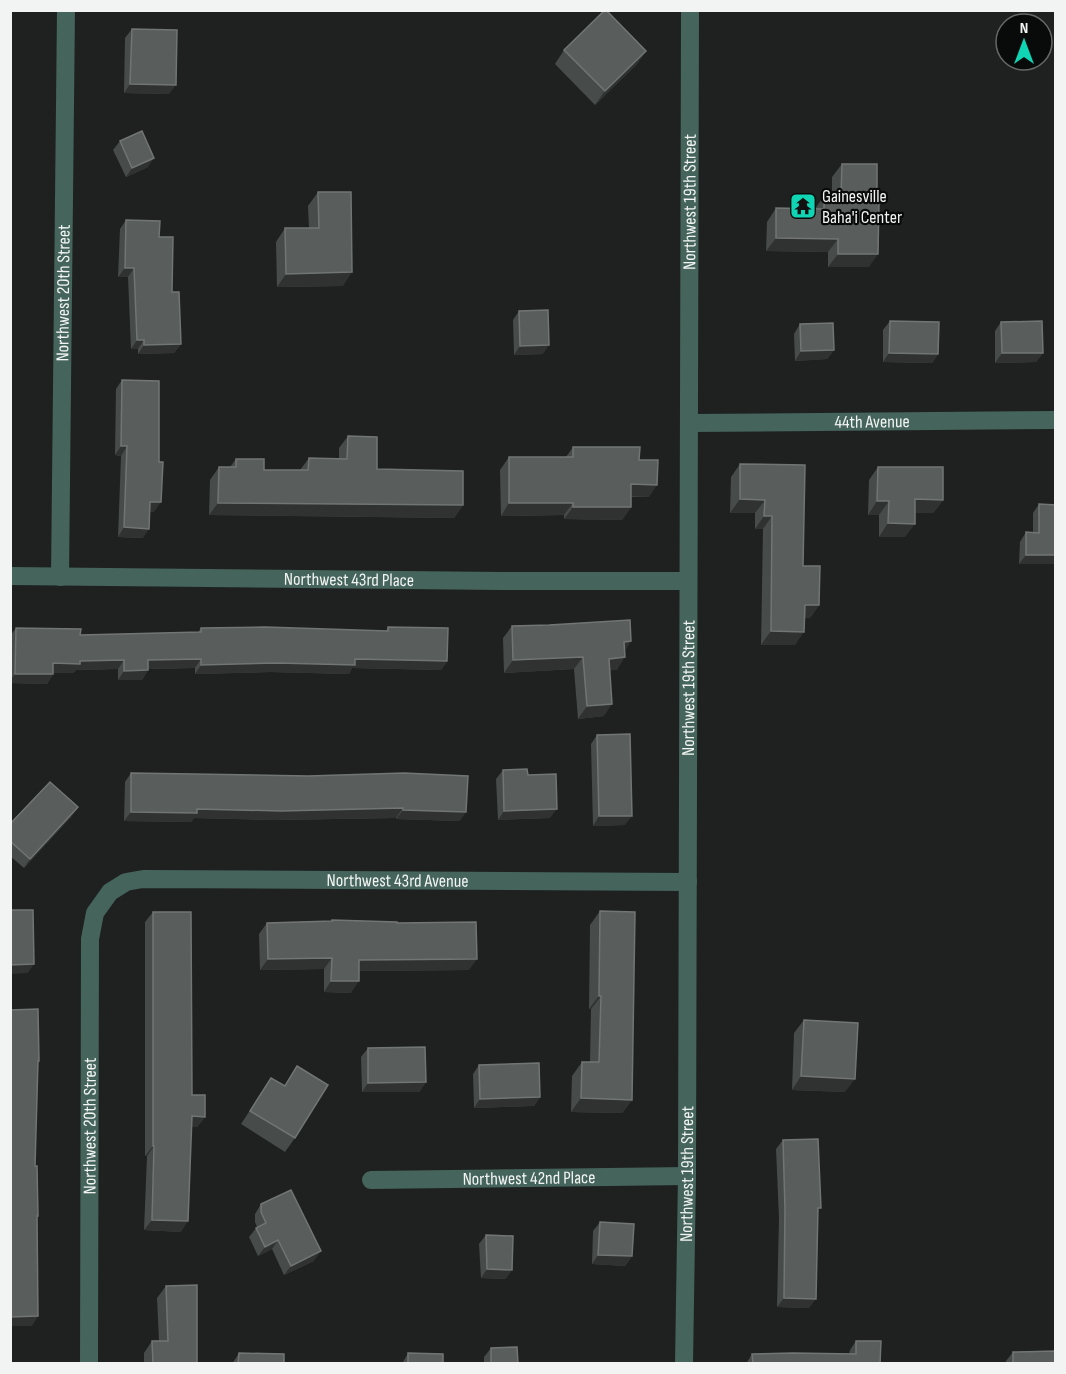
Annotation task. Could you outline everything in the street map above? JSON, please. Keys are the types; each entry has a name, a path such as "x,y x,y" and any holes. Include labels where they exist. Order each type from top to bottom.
{"street":[{"name":"Northwest 20th Street","path":"60,576 66,10"},
{"name":"Northwest 19th Street","path":"684,1364 687,1176 690,11"},
{"name":"44th Avenue","path":"689,423 1056,420"},
{"name":"Northwest 43rd Place","path":"10,576 276,580 688,581"},
{"name":"Northwest 43rd Avenue","path":"110,892 126,882 143,879 688,882"},
{"name":"Northwest 20th Street","path":"89,1364 90,939 95,914 110,892"},
{"name":"Northwest 42nd Place","path":"371,1180 687,1176"}],"building":[{"path":"605,10 646,51 605,91 564,50"},
{"path":"132,29 177,30 176,85 130,84"},
{"path":"142,131 154,158 132,168 120,141"},
{"path":"842,164 877,164 878,254 838,254 838,239 776,238 776,208 824,209 824,196 841,196"},
{"path":"318,192 351,192 352,272 286,274 285,228 319,228"},
{"path":"126,220 160,221 159,237 173,237 172,292 179,292 181,344 144,345 144,340 137,340 134,268 125,268"},
{"path":"548,310 549,345 520,346 519,311"},
{"path":"890,321 939,322 938,354 889,353"},
{"path":"1042,321 1043,353 1002,353 1001,322"},
{"path":"833,323 834,350 801,351 800,324"},
{"path":"122,380 159,381 159,462 163,462 161,502 150,502 149,529 124,527 127,446 121,446"},
{"path":"348,436 377,437 377,469 463,471 463,505 218,503 219,467 236,467 236,459 264,459 264,470 308,470 309,458 347,459"},
{"path":"573,447 640,447 639,460 658,460 657,485 631,484 631,507 573,507 573,503 509,503 509,457 573,457"},
{"path":"740,464 805,465 803,566 820,566 819,605 805,605 804,632 771,631 772,516 764,516 765,500 740,499"},
{"path":"878,467 943,467 943,500 915,499 915,524 888,523 889,501 877,501"},
{"path":"1039,504 1056,505 1056,555 1026,555 1026,532 1039,533"},
{"path":"630,620 631,641 624,642 625,657 609,659 612,704 587,706 583,657 513,660 512,626"},
{"path":"265,627 388,631 388,627 448,628 447,661 355,659 355,665 278,663 201,665 201,659 148,660 148,670 124,671 124,660 80,661 80,664 53,663 53,674 15,674 16,628 81,629 80,635 201,632 201,628"},
{"path":"630,734 632,816 599,816 597,735"},
{"path":"527,769 528,775 556,774 557,809 504,811 503,770"},
{"path":"131,773 308,776 404,773 468,776 466,812 403,810 403,808 281,811 197,809 197,813 131,812"},
{"path":"50,782 78,807 30,859 10,841 10,824"},
{"path":"10,910 33,910 34,964 10,965"},
{"path":"600,911 635,912 632,1100 581,1098 582,1062 599,1062"},
{"path":"153,912 191,912 192,1095 205,1095 205,1117 192,1116 188,1221 152,1220"},
{"path":"332,920 397,923 476,922 477,959 359,960 359,981 331,981 332,958 268,959 267,923"},
{"path":"38,1009 39,1061 35,1166 37,1166 38,1216 38,1316 10,1317 10,1010"},
{"path":"804,1020 858,1023 855,1079 801,1076"},
{"path":"425,1047 426,1082 368,1083 368,1048"},
{"path":"539,1063 540,1097 480,1099 479,1065"},
{"path":"297,1066 328,1085 295,1138 250,1111 271,1078 285,1086"},
{"path":"818,1139 821,1208 818,1208 816,1299 784,1298 783,1140"},
{"path":"291,1190 321,1251 291,1266 278,1240 265,1247 256,1228 266,1223 261,1212 261,1204"},
{"path":"600,1222 634,1224 632,1256 598,1255"},
{"path":"486,1235 513,1236 512,1270 487,1269"},
{"path":"197,1285 197,1364 153,1364 152,1341 168,1341 166,1286"},
{"path":"856,1341 881,1341 880,1364 753,1364 752,1354 856,1354"},
{"path":"517,1347 518,1364 491,1364 491,1348"},
{"path":"1056,1351 1056,1364 1013,1364 1013,1352"},
{"path":"239,1353 284,1354 284,1364 238,1364"},
{"path":"408,1353 443,1354 443,1364 408,1364"}],"place":[{"name":"Gainesville Baha'i Center","path":"803,206"}]}
